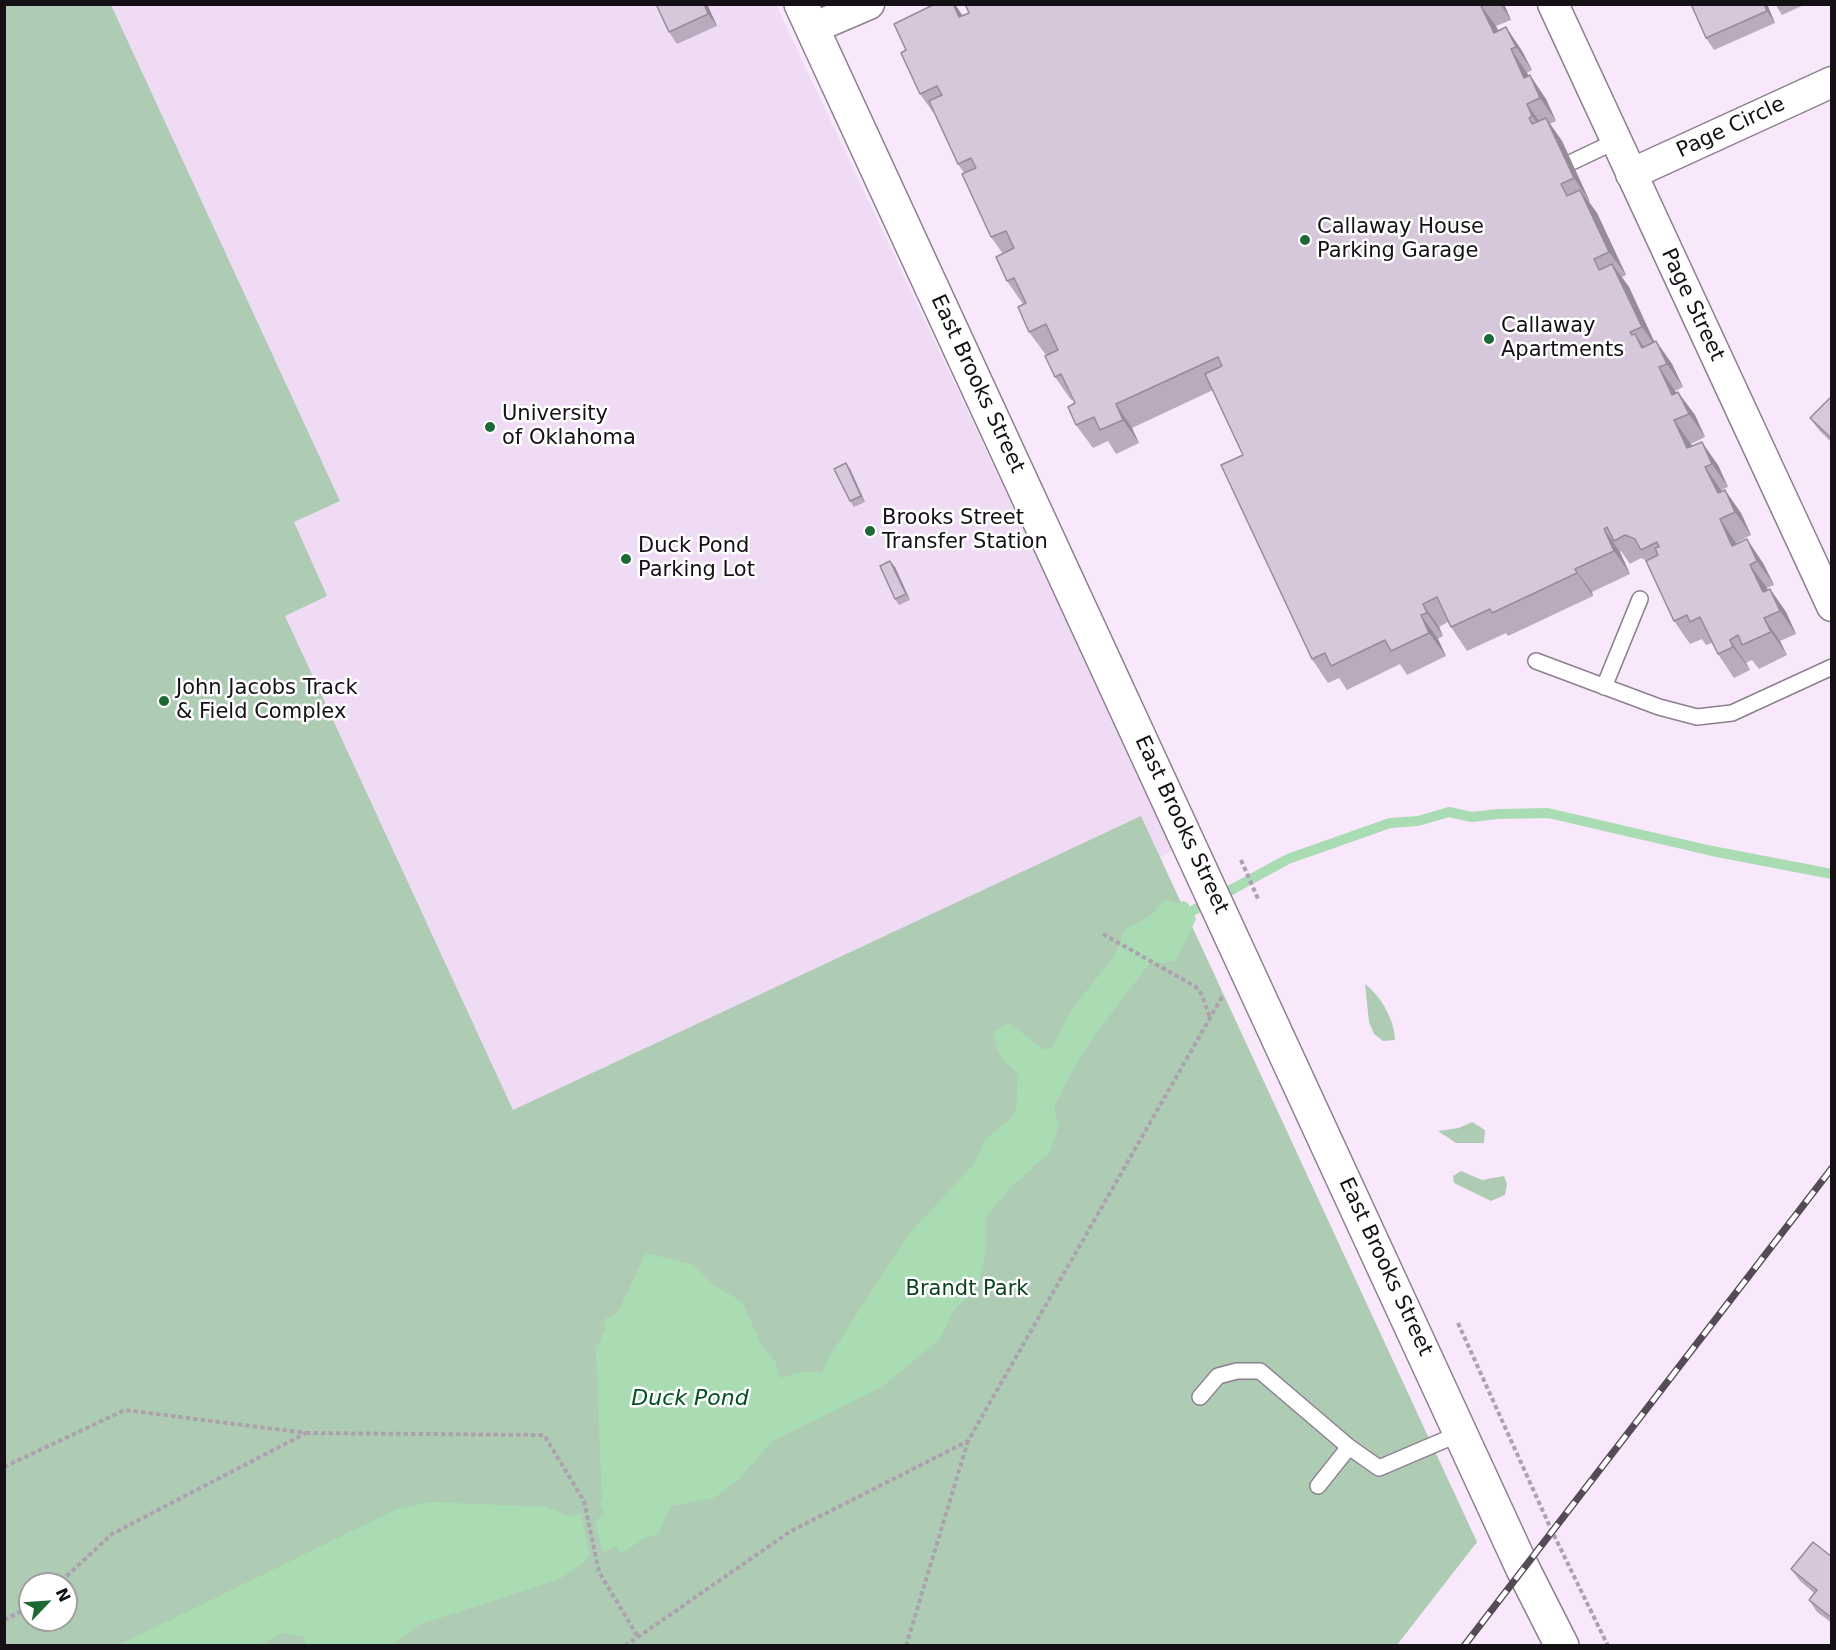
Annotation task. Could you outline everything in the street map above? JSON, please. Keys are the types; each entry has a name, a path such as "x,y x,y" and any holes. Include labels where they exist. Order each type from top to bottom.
{"street":[{"path":"807,16 869,4"},
{"name":"Page Street","path":"1553,4 1631,174 1828,586"},
{"name":"East Brooks Street","path":"807,16 1562,1646"},
{"name":"Page Circle","path":"1631,174 1832,82"}],"lane":[{"path":"1572,162 1616,141"},
{"path":"1604,687 1640,599"},
{"path":"1536,661 1604,687 1696,717 1732,714 1832,667"},
{"path":"1200,1397 1218,1376 1238,1371 1260,1371 1350,1447 1379,1468 1461,1432"},
{"path":"1318,1486 1350,1447"}],"path":[{"path":"1241,860 1259,901"},
{"path":"1103,934 1178,975 1202,995 1210,1018"},
{"path":"906,1646 968,1441 1226,991"},
{"path":"1458,1323 1551,1529 1608,1646"},
{"path":"4,1467 125,1410 306,1433 544,1435 584,1501 599,1572 638,1637"},
{"path":"71,1572 112,1534 306,1433"},
{"path":"625,1646 791,1531 968,1441"},
{"path":"4,1620 18,1612"}],"shaded area":[{"name":"University of Oklahoma","path":"5,5 776,5 1175,850 5,1408"}],"green space":[{"name":"Brandt Park","path":"4,5 111,5 340,501 294,522 327,596 285,616 513,1110 1141,816 1477,1542 1397,1645 5,1645"},
{"path":"1365,984 1386,1009 1393,1025 1395,1040 1383,1041 1374,1034 1369,1022"},
{"path":"1472,1122 1485,1130 1484,1143 1456,1143 1438,1131 1459,1128"},
{"path":"1461,1171 1482,1180 1504,1176 1507,1184 1505,1195 1491,1201 1454,1183 1453,1176"}],"water":[{"name":"Duck Pond","path":"1166,899 1178,904 1183,901 1188,903 1196,919 1176,961 1149,964 1096,1033 1069,1076 1054,1107 1059,1126 1050,1152 1010,1188 986,1217 986,1247 980,1281 953,1312 940,1339 882,1387 771,1442 738,1480 714,1498 671,1506 658,1534 644,1538 621,1554 616,1547 603,1552 595,1521 605,1514 600,1504 602,1498 596,1348 605,1331 605,1319 618,1312 646,1253 694,1265 711,1283 742,1302 760,1342 776,1363 780,1378 807,1371 822,1373 829,1357 909,1234 974,1164 985,1139 1007,1122 1016,1110 1018,1073 1001,1055 994,1032 1009,1023 1044,1050 1052,1047 1074,1006 1115,956 1124,930 1149,917"},
{"path":"430,1502 547,1507 568,1516 581,1514 589,1553 583,1563 560,1579 421,1624 391,1645 305,1645 305,1637 284,1633 259,1645 119,1645 397,1509"}],"building":[{"path":"656,4 704,4 708,14 669,32"},
{"name":"Callaway Apartments","path":"935,4 953,4 959,17 969,13 965,4 1480,4 1494,33 1506,27 1516,47 1511,49 1524,78 1530,75 1540,98 1527,104 1532,116 1529,118 1532,124 1546,118 1574,178 1561,184 1567,196 1580,190 1609,252 1594,259 1599,270 1612,264 1642,327 1630,332 1632,335 1635,334 1642,348 1656,341 1667,364 1659,367 1672,395 1678,392 1689,414 1674,420 1687,448 1702,442 1712,464 1705,467 1718,493 1725,490 1735,512 1720,519 1732,546 1747,539 1757,561 1750,565 1763,592 1770,589 1780,611 1764,618 1771,632 1742,645 1738,635 1730,640 1733,647 1718,654 1700,617 1690,622 1687,615 1674,621 1646,561 1658,555 1655,548 1659,547 1657,542 1641,550 1635,539 1625,535 1614,541 1607,527 1604,529 1614,551 1575,569 1577,573 1492,613 1490,609 1451,627 1437,597 1423,604 1427,613 1421,615 1429,633 1391,651 1385,640 1331,666 1325,653 1312,659 1221,465 1243,455 1205,374 1222,366 1218,357 1116,404 1123,420 1100,430 1094,417 1076,425 1068,407 1075,403 1061,374 1055,377 1045,356 1058,350 1046,324 1029,332 1018,307 1026,303 1014,278 1007,281 996,257 1014,248 1006,231 991,237 962,174 976,168 971,158 958,164 929,101 942,95 937,86 920,94 901,53 906,50 894,24"},
{"path":"1691,4 1764,4 1767,11 1706,38"},
{"path":"1832,396 1832,439 1810,418"},
{"path":"846,463 861,496 850,501 834,469"},
{"path":"890,561 906,594 895,599 880,566"},
{"path":"1813,1542 1832,1557 1832,1618 1809,1600 1817,1590 1791,1569"}],"waterway":[{"path":"1192,911 1288,859 1390,823 1418,821 1449,812 1472,817 1548,813 1712,851 1832,874"}],"railway":[{"path":"1464,1646 1832,1168"}],"place":[{"name":"Callaway House Parking Garage","path":"1305,240"},
{"name":"Callaway Apartments","path":"1489,339"},
{"name":"University of Oklahoma","path":"490,427"},
{"name":"Brooks Street Transfer Station","path":"870,531"},
{"name":"Duck Pond Parking Lot","path":"626,559"},
{"name":"John Jacobs Track & Field Complex","path":"164,701"}]}
